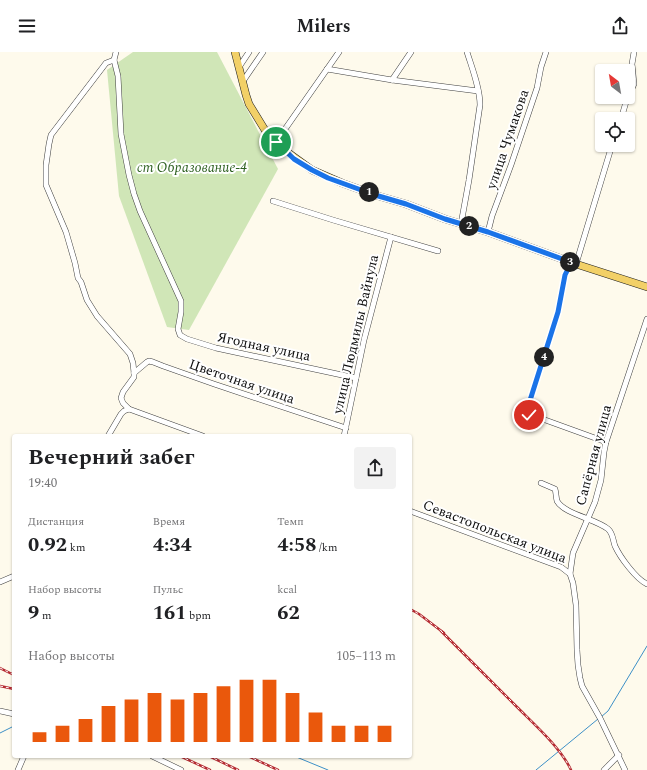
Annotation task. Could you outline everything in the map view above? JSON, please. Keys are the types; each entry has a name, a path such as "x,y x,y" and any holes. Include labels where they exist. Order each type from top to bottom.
{"main road":[{"path":"236,52 249,104 268,135 294,159 312,170 328,178 375,195 406,204 445,219 488,232 576,264 647,287"}],"street":[{"path":"116,52 114,60 103,66 52,135 46,165 46,185 66,232 76,262 78,278 81,282 87,300 94,312 130,354 134,373 132,381 121,395 121,401 130,409 198,434"},
{"path":"239,67 249,52"},
{"path":"243,81 263,52"},
{"path":"276,142 339,52"},
{"path":"392,80 411,52"},
{"path":"461,224 469,180 480,99 467,52"},
{"name":"улица Чумакова","path":"488,232 492,216 537,88 541,67 546,52"},
{"path":"623,112 634,84 632,64 634,52"},
{"name":"Ягодная улица","path":"114,60 118,76 119,113 122,143 128,175 140,211 181,301 178,332 182,337 197,343 356,378"},
{"path":"327,69 392,80 478,91"},
{"path":"606,442 526,413 558,312 565,275 569,267 576,264 610,152"},
{"path":"273,201 438,251"},
{"name":"улица Людмилы Вайнула","path":"344,434 364,340 391,237"},
{"name":"Сапёрная улица","path":"570,574 573,553 589,519 601,480 606,442 647,319"},
{"name":"Цветочная улица","path":"134,373 149,361 346,428"},
{"path":"109,434 121,414 130,409"},
{"path":"541,483 555,489 557,500 562,507 610,530 615,545 622,557 638,577 647,584"},
{"name":"Севастопольская улица","path":"412,512 561,567 570,574"},
{"path":"570,574 574,583 578,665 582,686 619,755 625,770"},
{"path":"0,582 12,577"},
{"path":"0,711 12,714"},
{"path":"604,770 619,755"},
{"path":"18,770 23,758"},
{"path":"156,758 181,770"}],"green space":[{"name":"ст Образование-4","path":"133,52 217,52 278,169 189,330 167,327 119,196 107,70"}],"waterway":[{"path":"601,717 608,711 647,646"},
{"path":"536,770 598,719"},
{"path":"0,733 12,727"},
{"path":"299,758 328,770"}],"railway":[{"path":"412,610 444,633"},
{"path":"441,631 547,737 561,753 571,770"},
{"path":"0,668 12,674"},
{"path":"0,686 12,689"},
{"path":"184,758 210,770"},
{"path":"213,758 238,770"},
{"path":"252,758 278,770"}],"route":[{"path":"276,142 294,159 328,178 375,195 406,204 445,219 488,232 576,264 569,267 565,275 558,312 526,413 529,415"}]}
